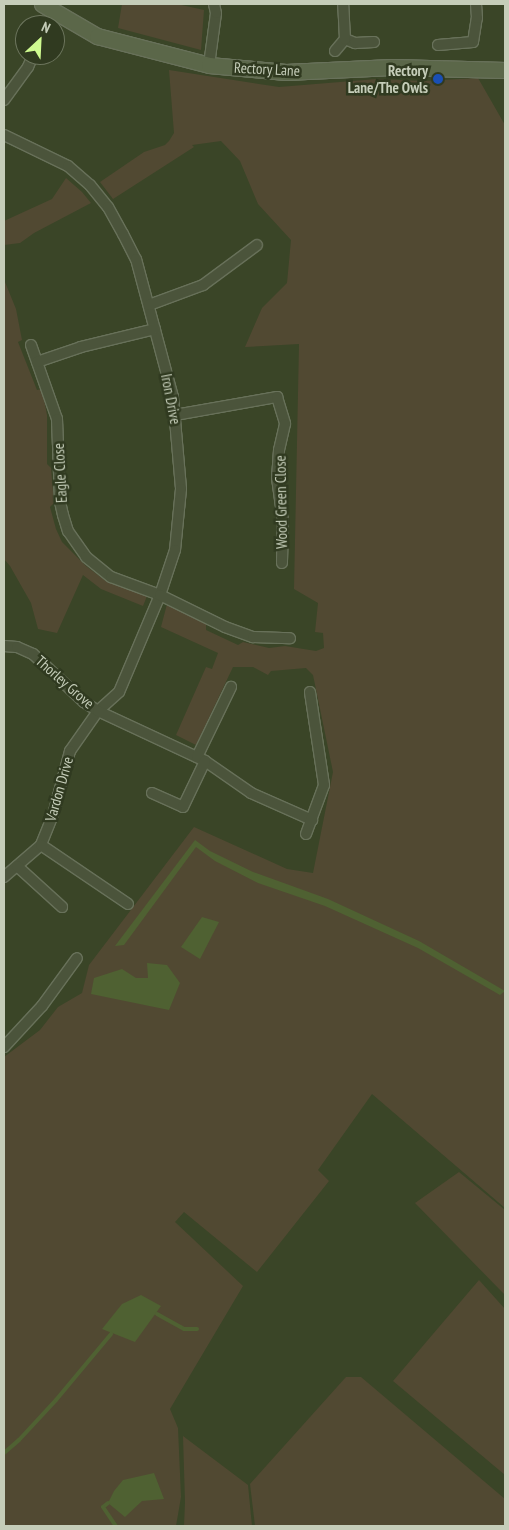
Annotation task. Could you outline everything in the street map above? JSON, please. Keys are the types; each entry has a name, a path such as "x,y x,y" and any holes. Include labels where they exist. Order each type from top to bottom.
{"main road":[{"name":"Rectory Lane","path":"42,4 97,36 209,65 286,72 392,67 505,70"}],"street":[{"path":"209,65 216,13 214,4"},
{"path":"335,51 345,39 343,4"},
{"path":"438,45 473,42 477,18 476,4"},
{"path":"345,39 355,43 374,42"},
{"path":"4,100 29,65"},
{"name":"Iron Drive","path":"4,135 55,158 90,185 108,207 136,259 173,397 181,489 175,550 160,594 118,692 98,711"},
{"path":"149,305 203,285 257,245"},
{"path":"37,362 81,347 155,330"},
{"name":"Eagle Close","path":"31,345 57,419 60,502 68,531 86,557 111,577 160,594 225,628 253,637 290,638"},
{"name":"Wood Green Close","path":"175,415 277,397 285,424 279,450 277,478 283,521 282,563"},
{"name":"Thorley Grove","path":"4,646 17,647 33,654 84,702 98,711 201,759 251,792 312,820"},
{"path":"152,793 183,807 231,687"},
{"path":"306,834 324,785 310,692"},
{"name":"Vardon Drive","path":"4,877 41,845 53,815 70,751 98,711"},
{"path":"41,845 128,904"},
{"path":"17,866 62,907"},
{"path":"4,1047 42,1006 77,958"}],"shaded area":[{"path":"122,4 177,4 204,10 201,50 118,28"},
{"path":"169,70 279,87 377,79 424,81 478,78 505,125 505,1208 372,1094 318,1170 329,1181 257,1272 184,1212 175,1222 243,1286 170,1409 178,1428 181,1497 176,1526 4,1526 4,1057 40,1030 58,1007 82,993 89,965 194,827 287,869 313,873 333,772 313,675 306,668 271,671 268,675 253,667 233,667 196,745 176,735 206,667 212,669 218,653 161,627 167,604 206,623 206,630 238,645 243,642 269,648 285,646 316,651 324,648 323,633 315,632 318,603 294,589 299,344 245,347 262,308 287,283 291,240 258,204 240,161 221,141 192,145 194,147 113,199 100,182 144,152 165,145 174,133"},
{"path":"66,178 91,203 34,233 20,243 4,245 4,221 52,199"},
{"path":"4,256 5,282 16,309 22,340 18,342 37,390 42,389 47,415 47,464 51,468 54,503 50,507 56,529 62,542 86,566 107,582 147,596 143,606 101,589 83,575 57,633 38,629 31,603 4,559"},
{"path":"195,840 210,851 253,872 328,899 419,941 505,991 500,995 418,948 325,906 258,883 215,861 196,847 124,945 115,946"},
{"path":"202,917 219,922 200,959 181,947"},
{"path":"147,963 167,965 180,983 169,1010 91,994 94,978 122,969 136,978 148,978"},
{"path":"459,1172 505,1210 505,1295 415,1203"},
{"path":"479,1280 505,1309 505,1475 393,1381"},
{"path":"141,1295 161,1306 135,1342 102,1329 122,1304"},
{"path":"346,1377 361,1377 505,1499 505,1526 255,1526 250,1484"},
{"path":"183,1436 248,1485 252,1526 184,1526"},
{"path":"154,1473 164,1499 142,1501 125,1517 108,1503 114,1491 123,1480"}],"waterway":[{"path":"157,1314 184,1329 197,1329"},
{"path":"4,1453 19,1440 56,1400 111,1334"},
{"path":"108,1503 103,1507 116,1526"}],"place":[{"name":"Rectory Lane/The Owls","path":"438,79"}]}
